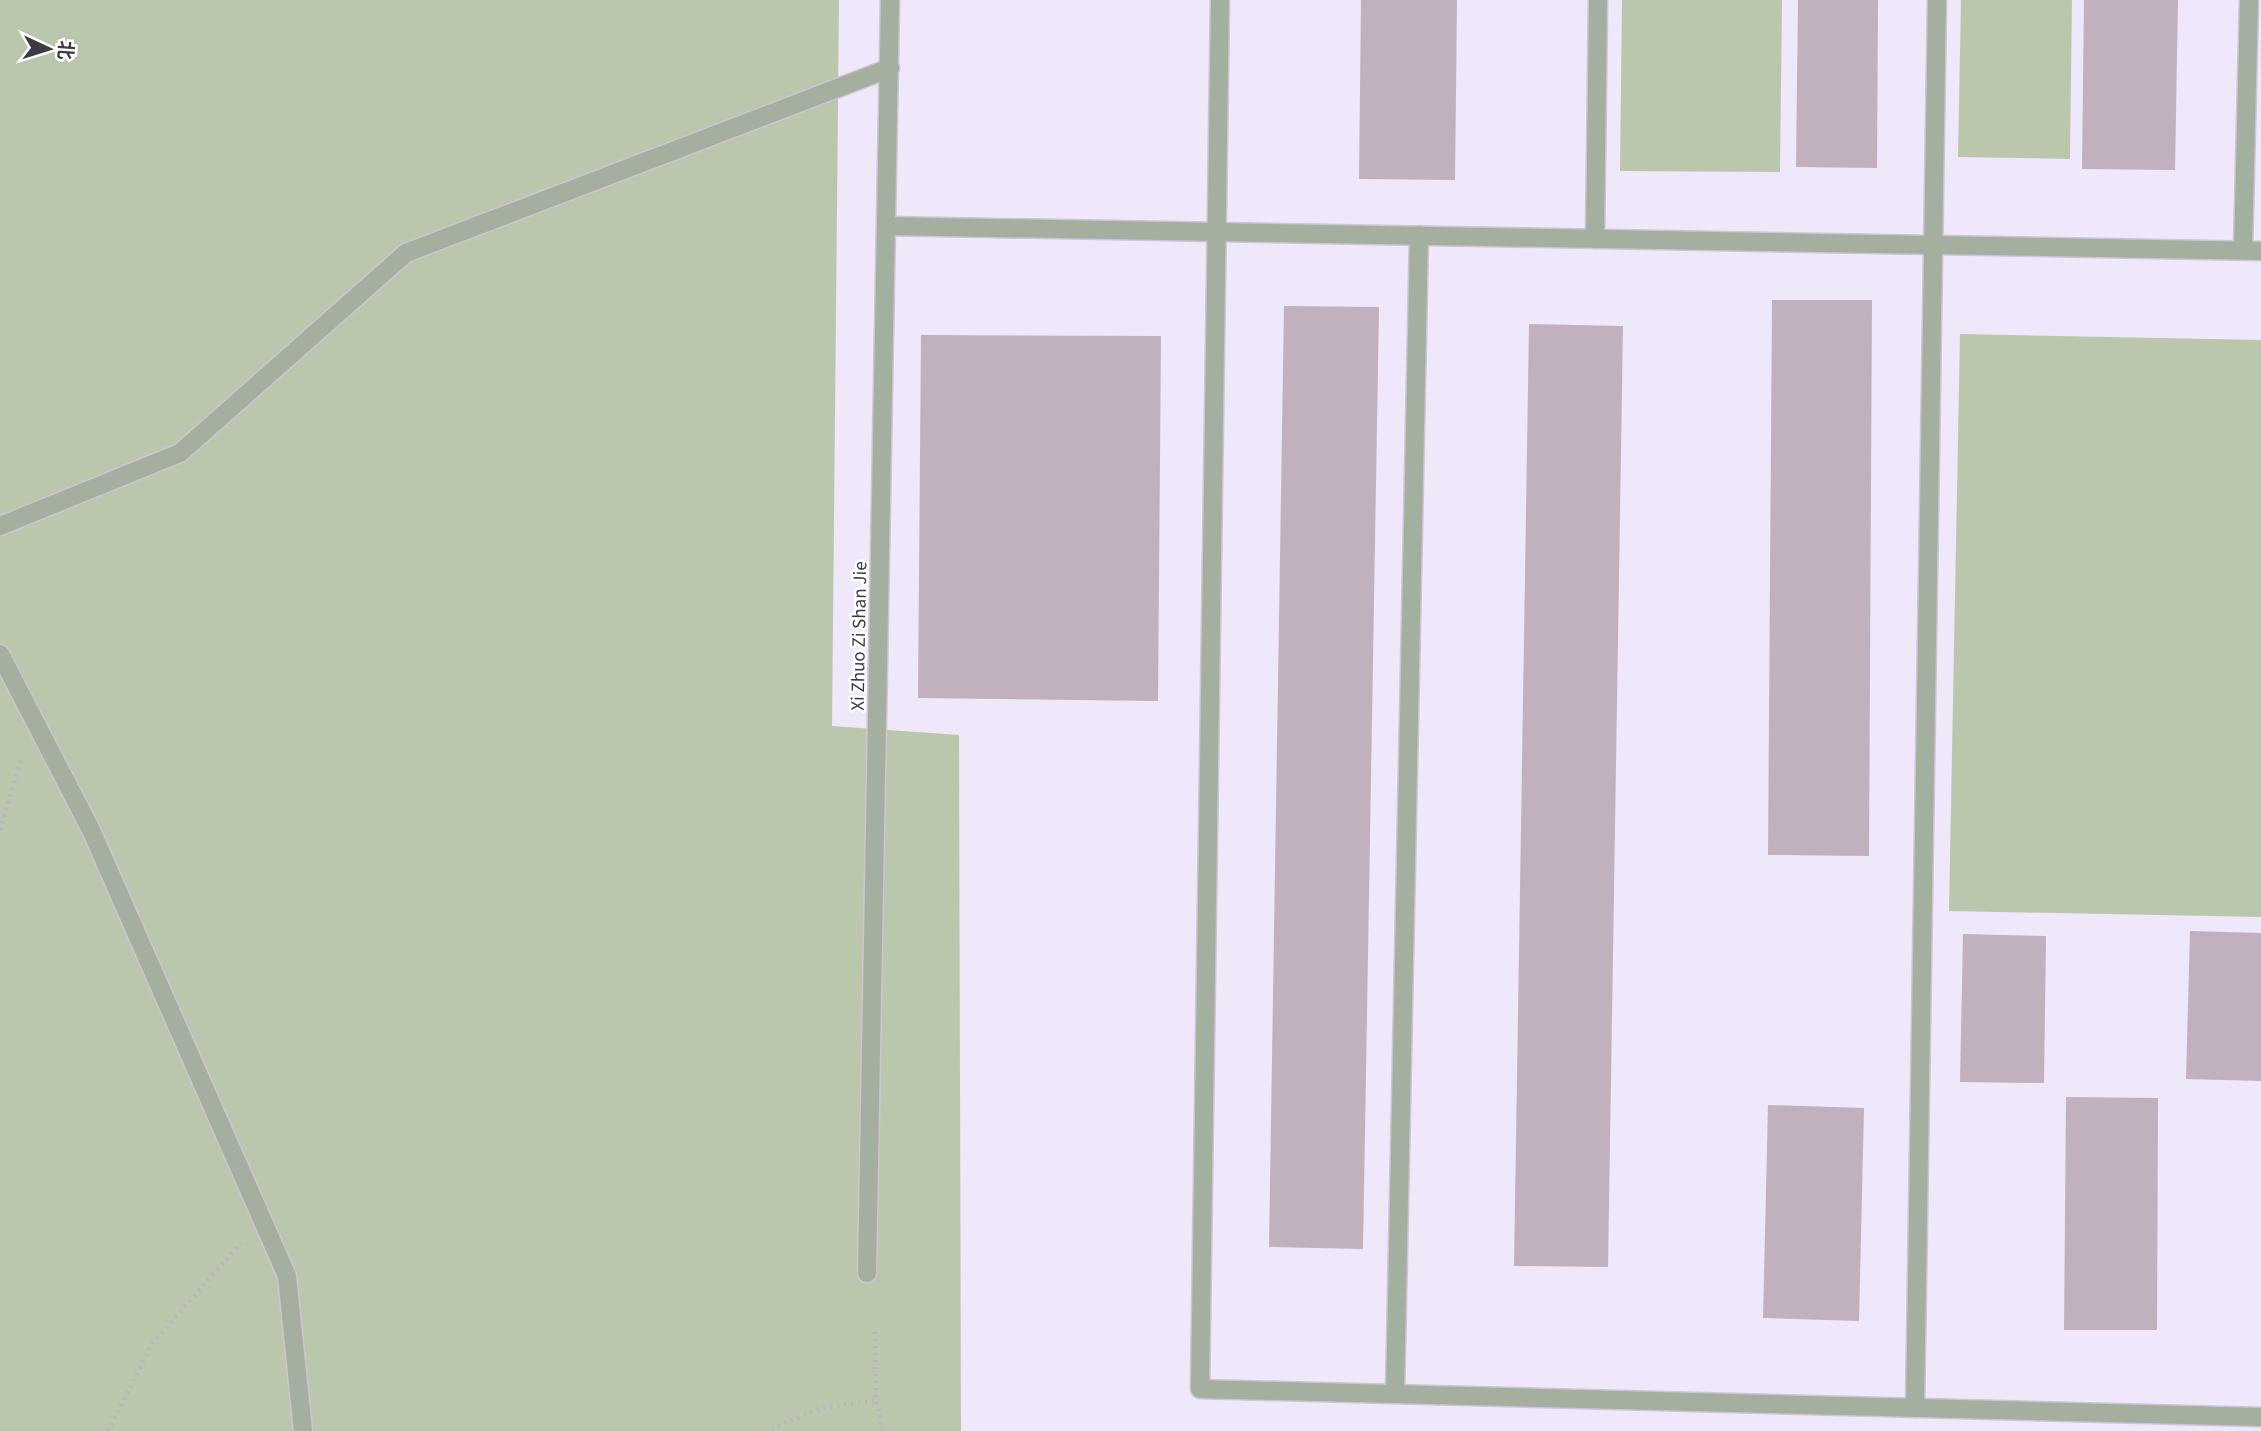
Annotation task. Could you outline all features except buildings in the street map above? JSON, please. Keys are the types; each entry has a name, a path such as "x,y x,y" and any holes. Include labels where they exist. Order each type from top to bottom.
{"street":[{"name":"Xi Zhuo Zi Shan Jie","path":"867,1273 890,0"},
{"path":"1220,0 1200,1389 2261,1418"},
{"path":"1595,239 1598,0"},
{"path":"1915,1408 1937,0"},
{"path":"887,226 2252,250 2249,0"},
{"path":"0,526 180,453 406,253 890,68"},
{"path":"1395,1394 1419,235"},
{"path":"0,654 91,830 287,1276 303,1431"}],"path":[{"path":"0,830 33,718"},
{"path":"108,1431 152,1344 262,1219"},
{"path":"875,1332 876,1400 883,1431"},
{"path":"765,1431 822,1408 876,1400"}],"green space":[{"path":"0,0 839,0 832,726 959,735 961,1431 0,1431"},
{"path":"1622,0 1782,0 1780,172 1620,171"},
{"path":"1961,0 2072,0 2070,159 1958,157"},
{"path":"1960,334 2261,340 2261,917 1949,911"}]}
